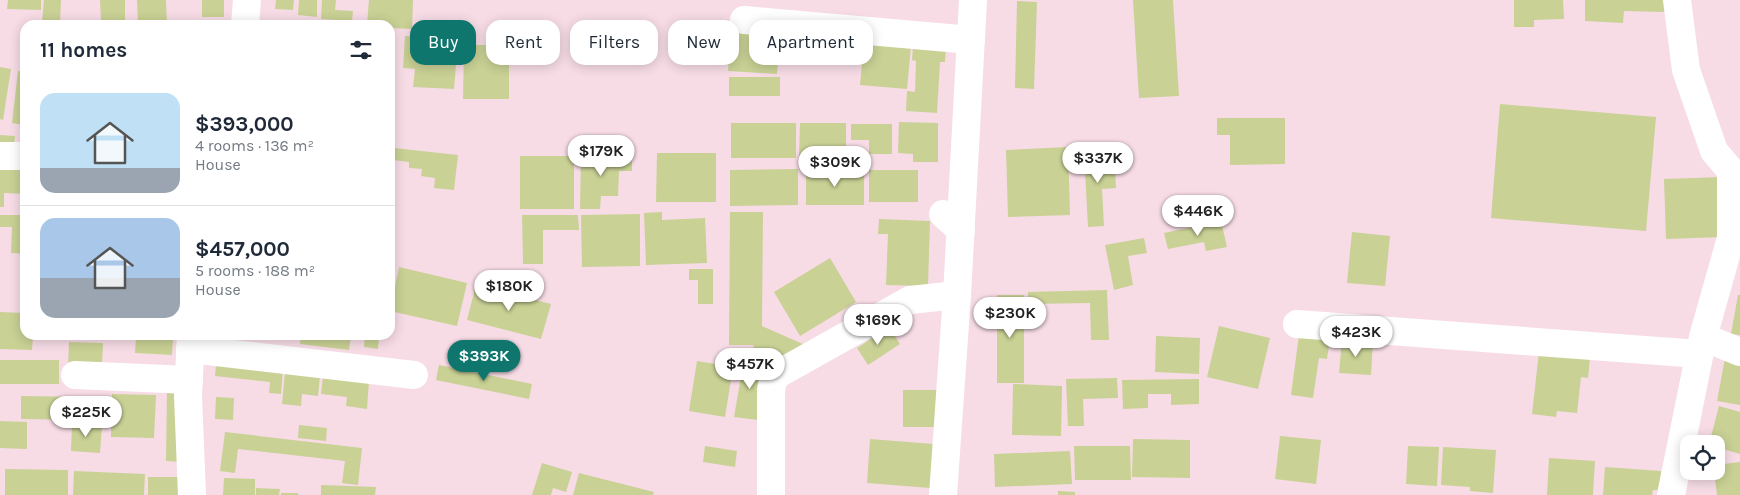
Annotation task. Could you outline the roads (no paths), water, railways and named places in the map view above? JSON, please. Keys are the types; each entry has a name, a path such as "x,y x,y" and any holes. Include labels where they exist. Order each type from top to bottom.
{"street":[{"path":"245,20 247,0"},
{"path":"943,495 957,295 952,222 971,40 973,0"},
{"path":"1671,495 1701,346 1736,238 1731,171 1714,151 1686,70 1677,0"},
{"path":"744,20 971,40"},
{"path":"0,156 20,156"},
{"path":"771,495 771,390 773,380 778,374 910,300 957,295"},
{"path":"1297,324 1701,346 1740,352"},
{"path":"192,495 189,380 191,342 414,375"},
{"path":"75,375 189,380"}]}
